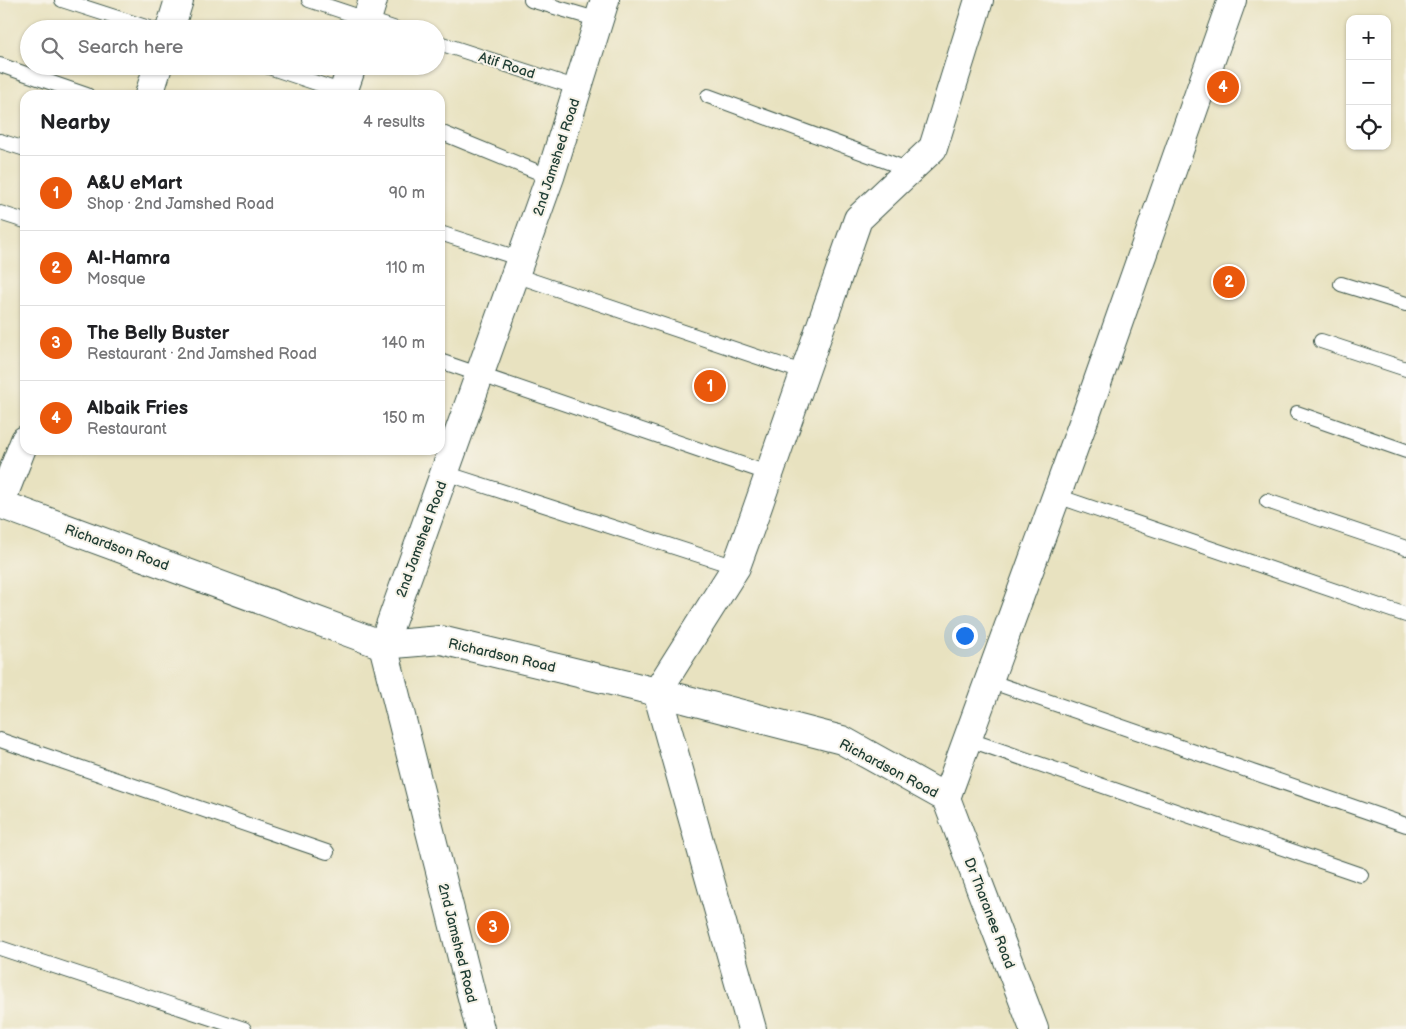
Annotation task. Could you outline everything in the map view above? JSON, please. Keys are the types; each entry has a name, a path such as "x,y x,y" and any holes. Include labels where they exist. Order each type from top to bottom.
{"street":[{"path":"173,20 179,0"},
{"path":"752,1029 657,692 736,568 858,219 933,148 979,0"},
{"path":"946,798 1057,496 1232,0"},
{"name":"2nd Jamshed Road","path":"480,1029 383,646 550,177 602,10"},
{"path":"151,90 155,75"},
{"path":"348,90 350,75"},
{"path":"0,504 20,453"},
{"name":"Richardson Road","path":"0,504 383,646 441,640 657,692 842,740 946,798"},
{"name":"Dr Tharanee Road","path":"946,798 1034,1029"}],"lane":[{"path":"62,0 124,20"},
{"path":"309,0 368,16"},
{"path":"531,0 602,10"},
{"name":"Atif Road","path":"445,45 578,88"},
{"path":"0,65 20,72"},
{"path":"29,75 72,90"},
{"path":"293,75 338,90"},
{"path":"708,96 910,170"},
{"path":"445,134 550,177"},
{"path":"0,141 20,148"},
{"path":"0,213 20,219"},
{"path":"445,235 518,267 805,373"},
{"path":"1341,284 1406,304"},
{"path":"1321,341 1406,369"},
{"path":"445,363 770,474"},
{"path":"1297,413 1406,451"},
{"path":"444,473 736,568"},
{"path":"1057,496 1406,615"},
{"path":"1267,501 1406,548"},
{"path":"989,681 1406,825"},
{"path":"967,739 1361,875"},
{"path":"0,740 327,852"},
{"path":"0,948 244,1029"}],"place":[{"name":"Albaik Fries","path":"1223,87"},
{"name":"Al-Hamra","path":"1229,282"},
{"name":"A&U eMart","path":"710,386"},
{"name":"The Belly Buster","path":"493,927"}]}
